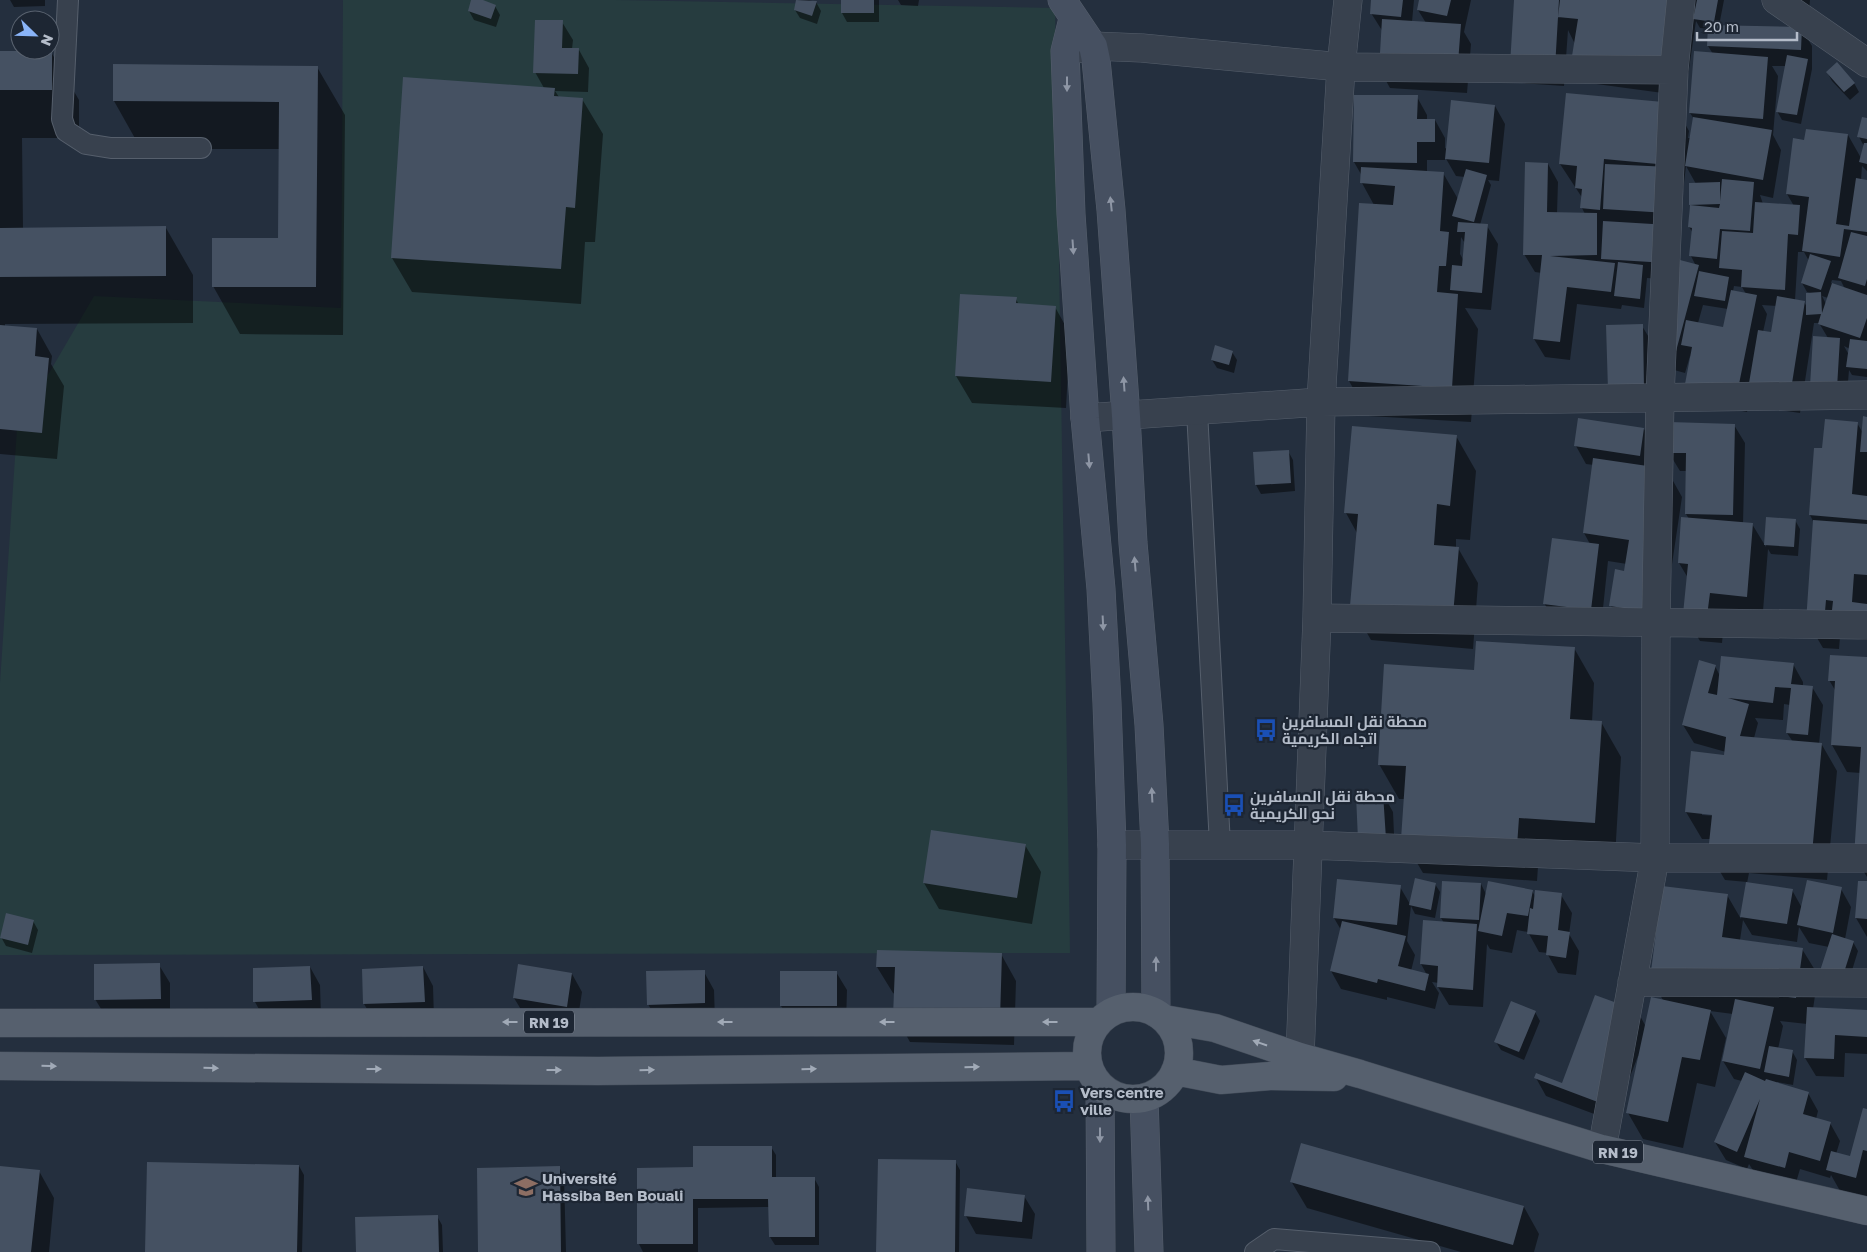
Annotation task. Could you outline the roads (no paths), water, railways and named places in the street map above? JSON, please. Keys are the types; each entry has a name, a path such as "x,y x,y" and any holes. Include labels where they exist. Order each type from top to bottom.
{"main road":[{"path":"1068,10 1093,46 1111,210 1133,543 1148,725 1155,844 1160,1016"},
{"path":"1068,10 1065,51 1071,214 1085,418 1101,598 1107,703 1112,845 1105,1017"},
{"path":"0,1066 1094,1076 1110,1094 1132,1100 1144,1098 1163,1088 1170,1081 1175,1072 1178,1049 1176,1038 1171,1028 1160,1016 1137,1007 1124,1008 1105,1017 1090,1035 1086,1050 1094,1076 1101,1252"},
{"name":"RN 19","path":"1160,1016 1215,1028 1300,1057 1602,1149 1867,1211"},
{"name":"RN 19","path":"0,1023 1105,1017"},
{"name":"RN 19","path":"1175,1072 1221,1080 1270,1076 1373,1078"},
{"path":"1144,1098 1149,1252"}],"street":[{"path":"1300,1057 1317,618 1321,402 1341,67 1348,0"},
{"path":"1602,1149 1655,858 1656,623 1660,397 1674,70 1681,0"},
{"path":"1776,0 1867,63"},
{"path":"1065,51 1093,46 1142,48 1341,67 1674,70"},
{"path":"1085,418 1321,402 1867,395"},
{"path":"1317,618 1867,625"},
{"path":"1112,845 1308,845 1655,858 1867,858"},
{"path":"1632,982 1867,983"}],"lane":[{"path":"68,0 62,119 66,131 86,144 111,148 201,148"},
{"path":"1197,411 1220,845"},
{"path":"1255,1252 1274,1239 1430,1252"}],"place":[{"name":"محطة نقل المسافرين اتجاه الكريمية","path":"1266,730"},
{"name":"محطة نقل المسافرين نحو الكريمية","path":"1234,805"},
{"name":"Vers centre ville","path":"1064,1101"},
{"name":"Université Hassiba Ben Bouali","path":"526,1187"}]}
